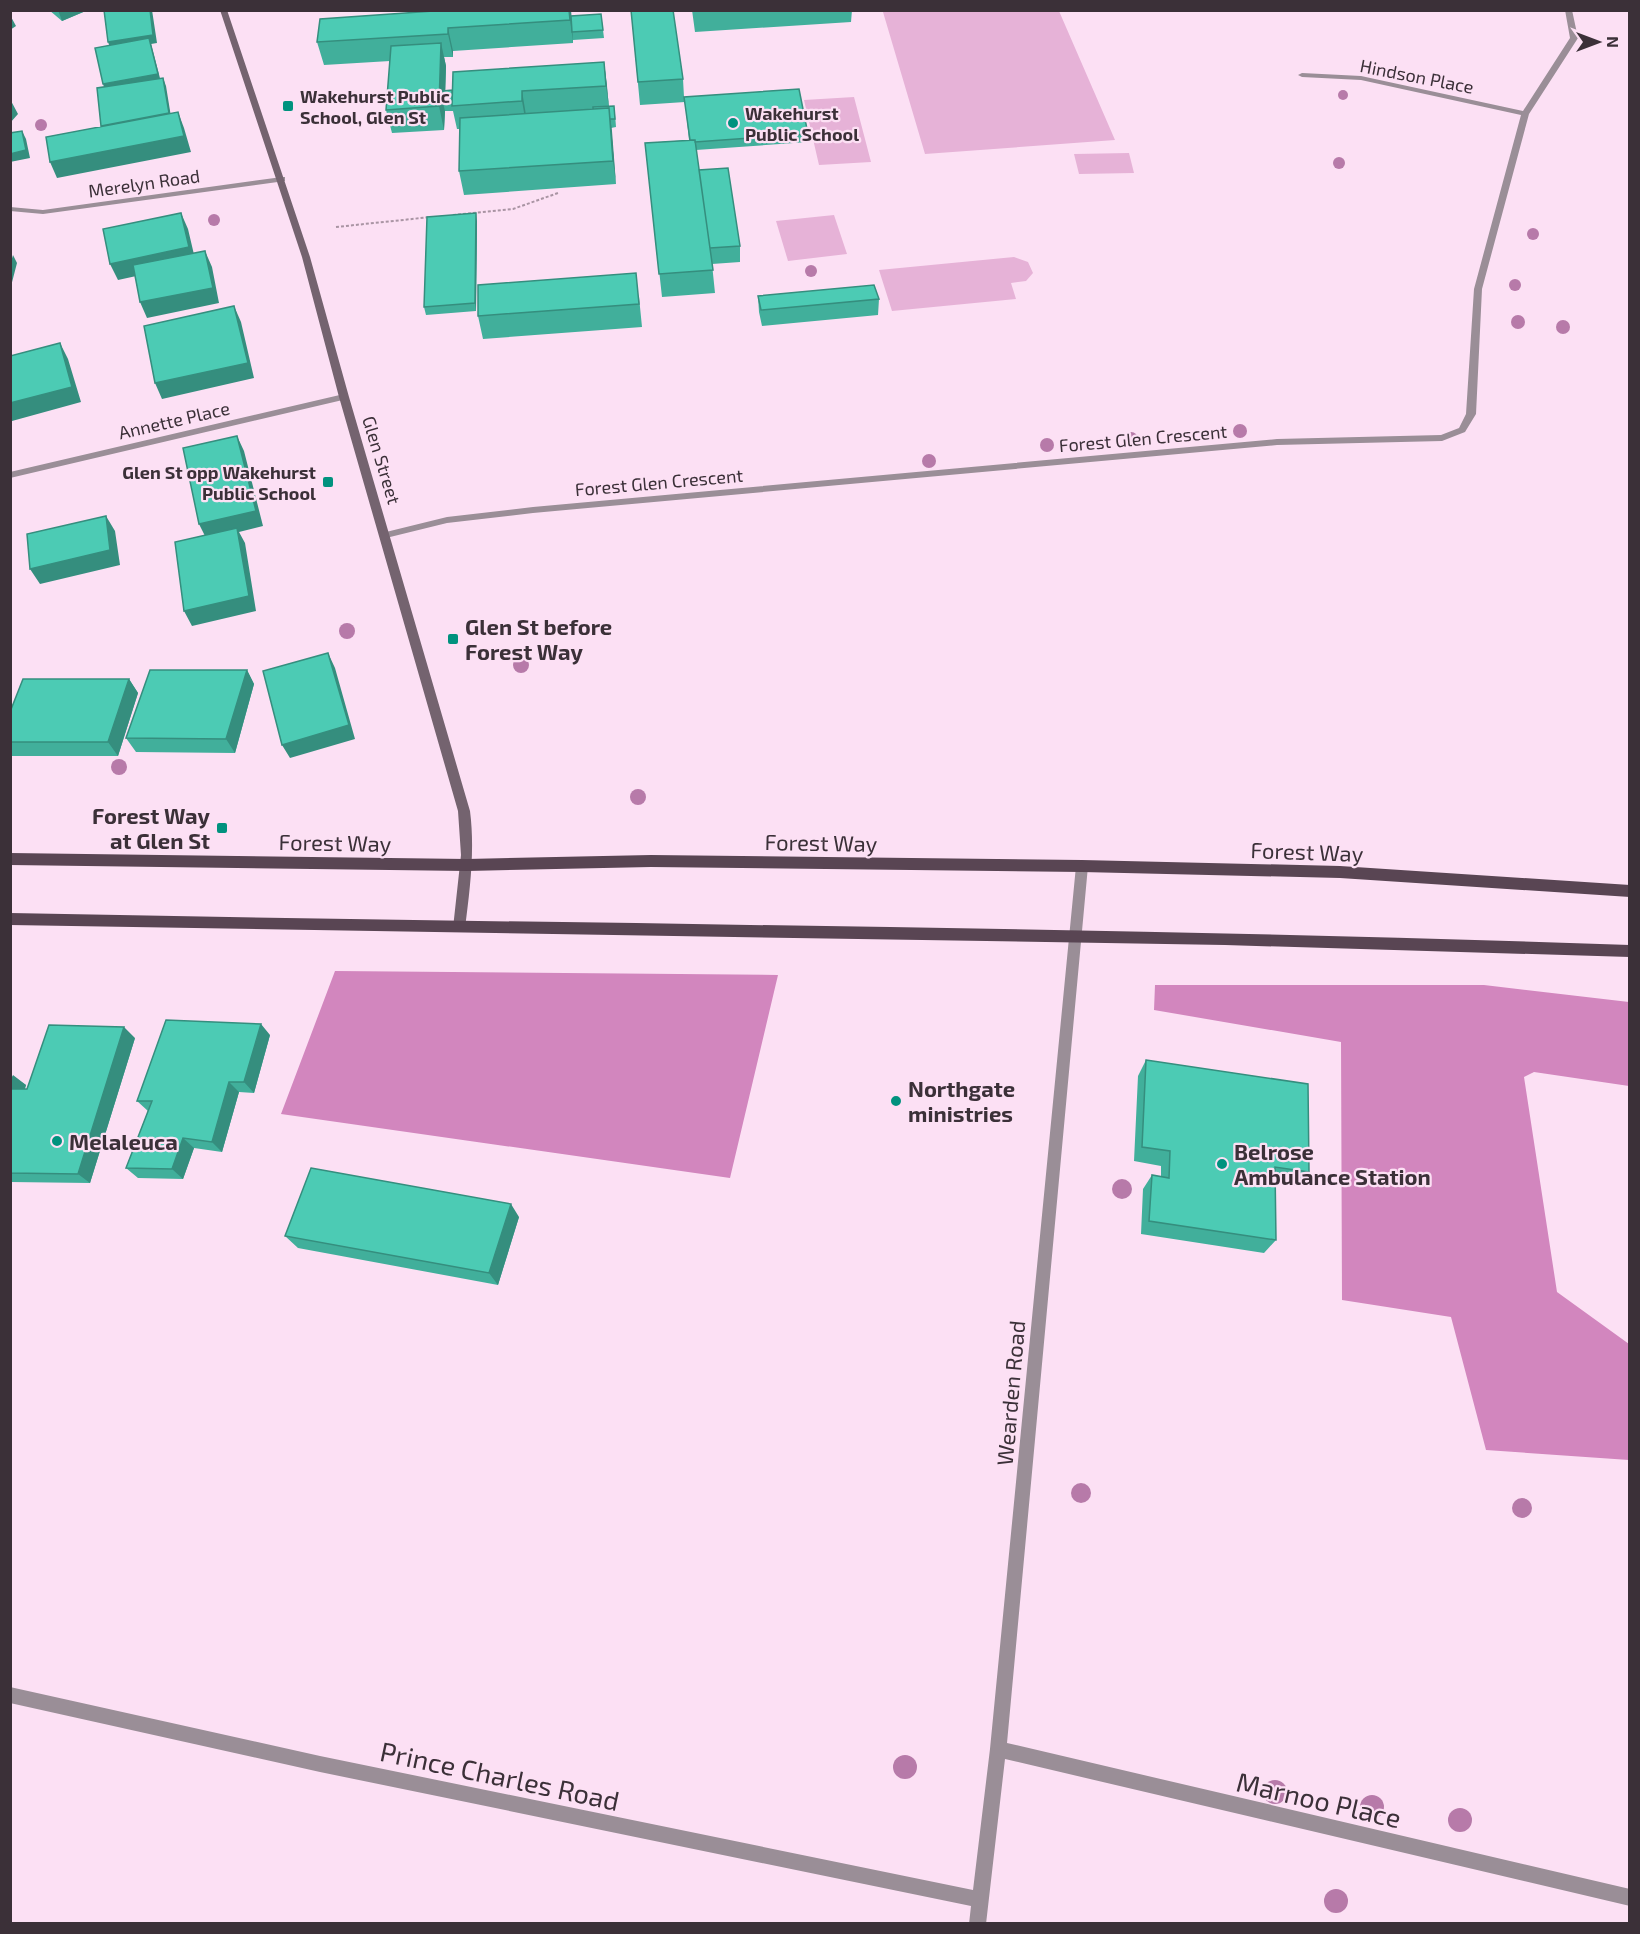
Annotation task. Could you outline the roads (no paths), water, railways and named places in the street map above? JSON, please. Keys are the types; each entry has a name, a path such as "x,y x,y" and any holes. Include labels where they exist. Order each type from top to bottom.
{"main road":[{"name":"Forest Way","path":"10,859 467,865 651,861 1082,866 1340,872 1629,891"},
{"path":"10,919 459,928 1076,934 1370,940 1629,951"}],"street":[{"name":"Glen Street","path":"223,10 282,179 306,257 344,397 386,535 418,658 464,811 467,865 459,928"},
{"name":"Forest Glen Crescent","path":"386,535 447,520 533,510 1277,442 1442,438 1462,430 1471,414 1478,289 1525,114 1574,38 1568,10"},
{"name":"Hindson Place","path":"1302,75 1361,78 1525,114"},
{"name":"Merelyn Road","path":"10,209 43,212 282,179"},
{"name":"Annette Place","path":"10,475 344,397"},
{"name":"Wearden Road","path":"977,1923 998,1749 1082,866"},
{"name":"Prince Charles Road","path":"10,1695 320,1764 980,1900"},
{"name":"Marnoo Place","path":"998,1749 1629,1898"}],"place":[{"name":"Wakehurst Public School, Glen St","path":"288,106"},
{"name":"Wakehurst Public School","path":"733,123"},
{"name":"Glen St opp Wakehurst Public School","path":"328,482"},
{"name":"Glen St before Forest Way","path":"453,639"},
{"name":"Forest Way at Glen St","path":"222,828"},
{"name":"Northgate ministries","path":"896,1101"},
{"name":"Melaleuca","path":"57,1141"},
{"name":"Belrose Ambulance Station","path":"1222,1164"}]}
